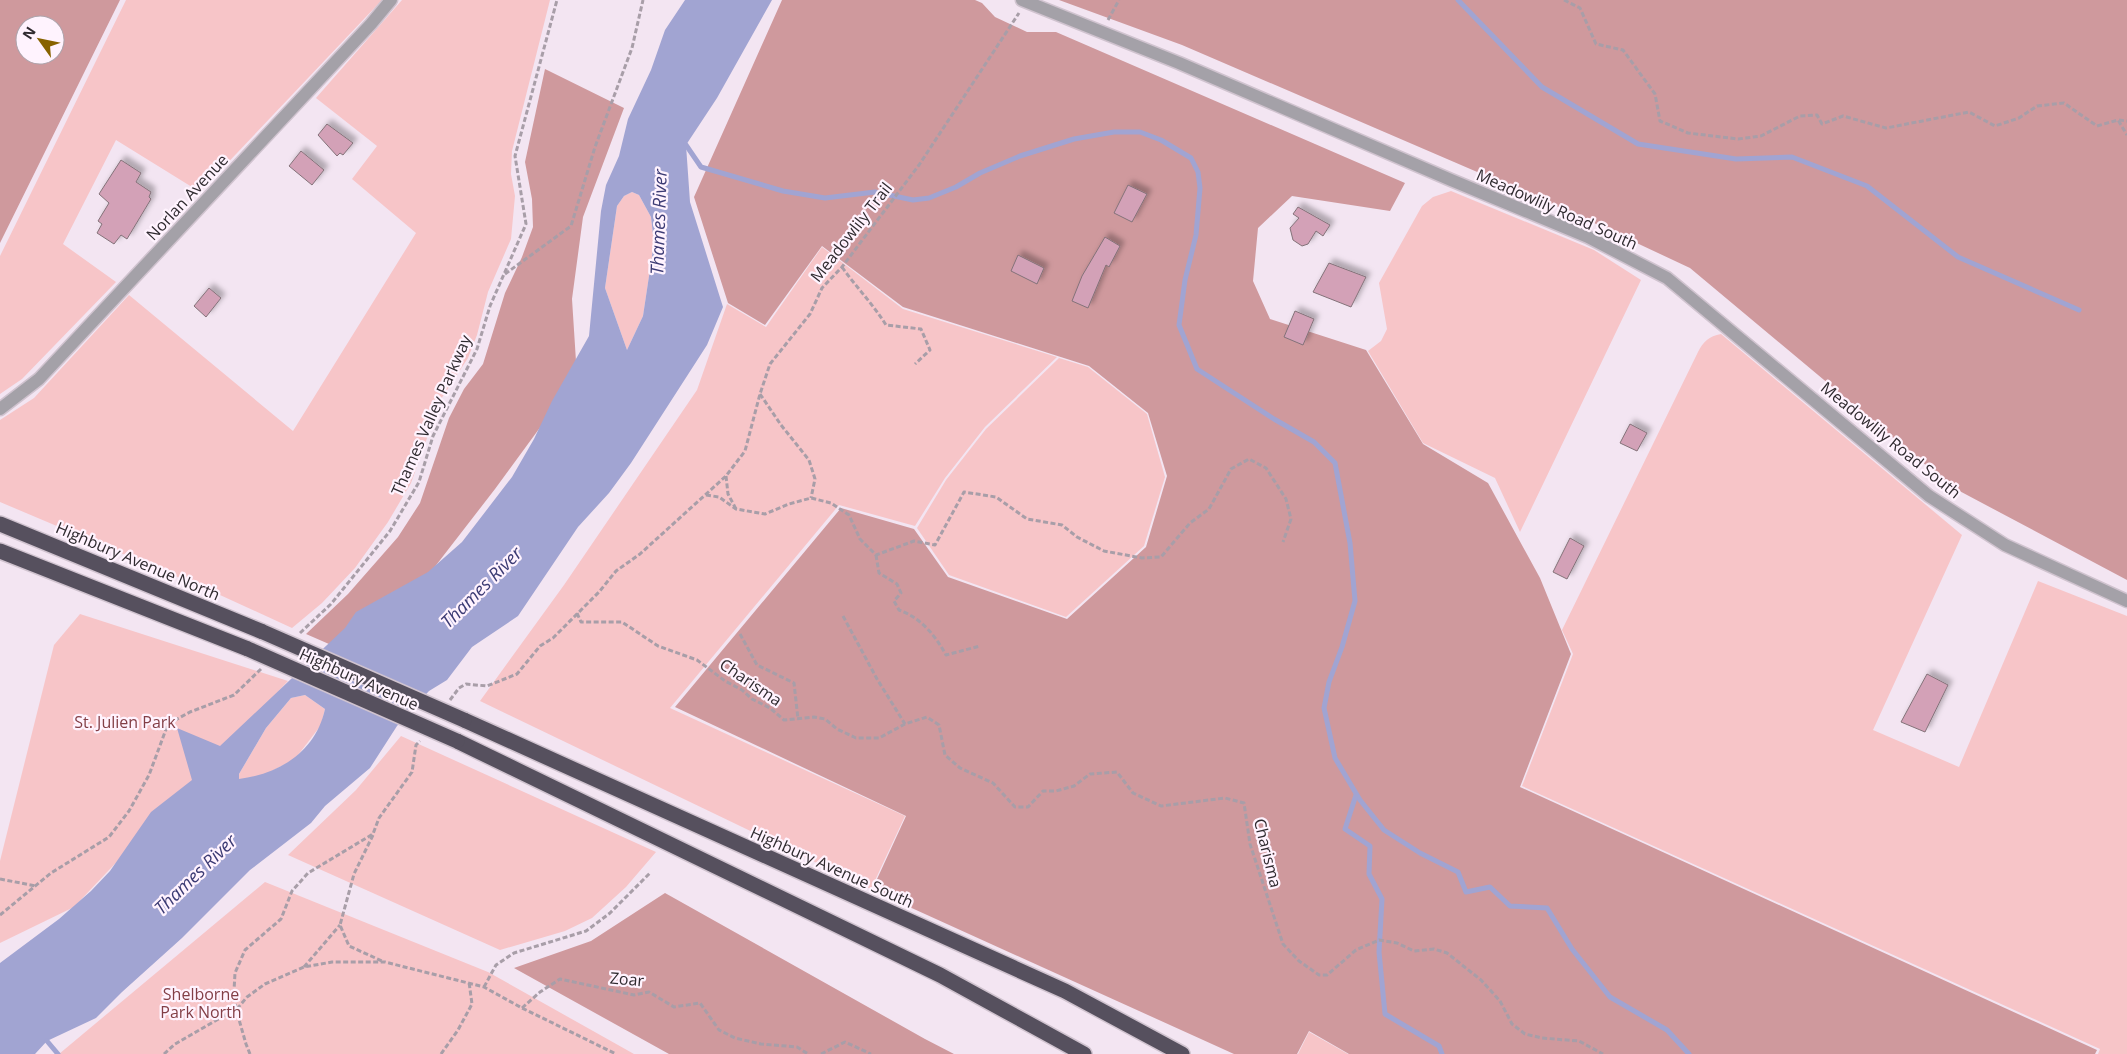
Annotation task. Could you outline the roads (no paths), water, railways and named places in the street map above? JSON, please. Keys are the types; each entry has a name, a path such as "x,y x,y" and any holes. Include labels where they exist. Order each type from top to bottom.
{"highway":[{"name":"Highbury Avenue North","path":"0,524 263,632"},
{"name":"Highbury Avenue","path":"0,551 248,649 457,741 940,975 1084,1054"},
{"name":"Highbury Avenue","path":"263,632 464,720"},
{"name":"Highbury Avenue South","path":"464,720 1065,991 1182,1054"}],"street":[{"name":"Norlan Avenue","path":"0,409 40,379 371,24 391,0"},
{"name":"Meadowlily Road South","path":"1024,1 1102,31 1588,237 1667,278 1929,496 2005,545 2127,601"}],"water":[{"name":"Thames River","path":"685,0 772,0 717,98 686,145 690,202 723,307 707,345 631,463 609,493 578,527 518,616 472,647 447,680 429,691 397,726 370,768 325,806 311,823 250,870 182,938 96,1018 47,1041 35,1054 0,1054 0,963 59,919 91,891 110,871 151,812 192,780 177,728 220,746 345,628 356,612 428,572 462,542 512,477 589,336 601,211 606,185 619,156 628,119 651,70 665,30","holes":["632,192 639,195 651,217 654,243 643,316 627,350 605,288 617,206 624,196","305,695 325,709 314,737 294,758 282,766 268,772 239,779 239,774 266,728 291,698"]}],"waterway":[{"path":"1458,0 1542,87 1638,144 1736,159 1792,157 1867,186 1958,257 2079,310"},
{"path":"686,145 701,167 783,191 825,198 875,192 913,200 929,198 1020,156 1074,139 1114,132 1140,132 1161,140 1191,158 1198,172 1200,188 1196,235 1185,280 1179,325 1197,369 1274,419 1314,442 1335,463 1350,543 1355,601 1342,647 1329,682 1324,708 1335,758 1360,800 1384,830 1420,853 1458,872 1466,892 1490,887 1510,906 1547,908 1572,949 1610,997 1667,1030 1689,1054"},
{"path":"1356,795 1345,829 1370,846 1369,874 1382,899 1379,952 1385,1014 1439,1046 1442,1054"},
{"path":"47,1041 58,1054"}],"park label":[{"name":"St. Julien Park","path":"125,722"},
{"name":"Shelborne Park North","path":"201,1003"}]}
